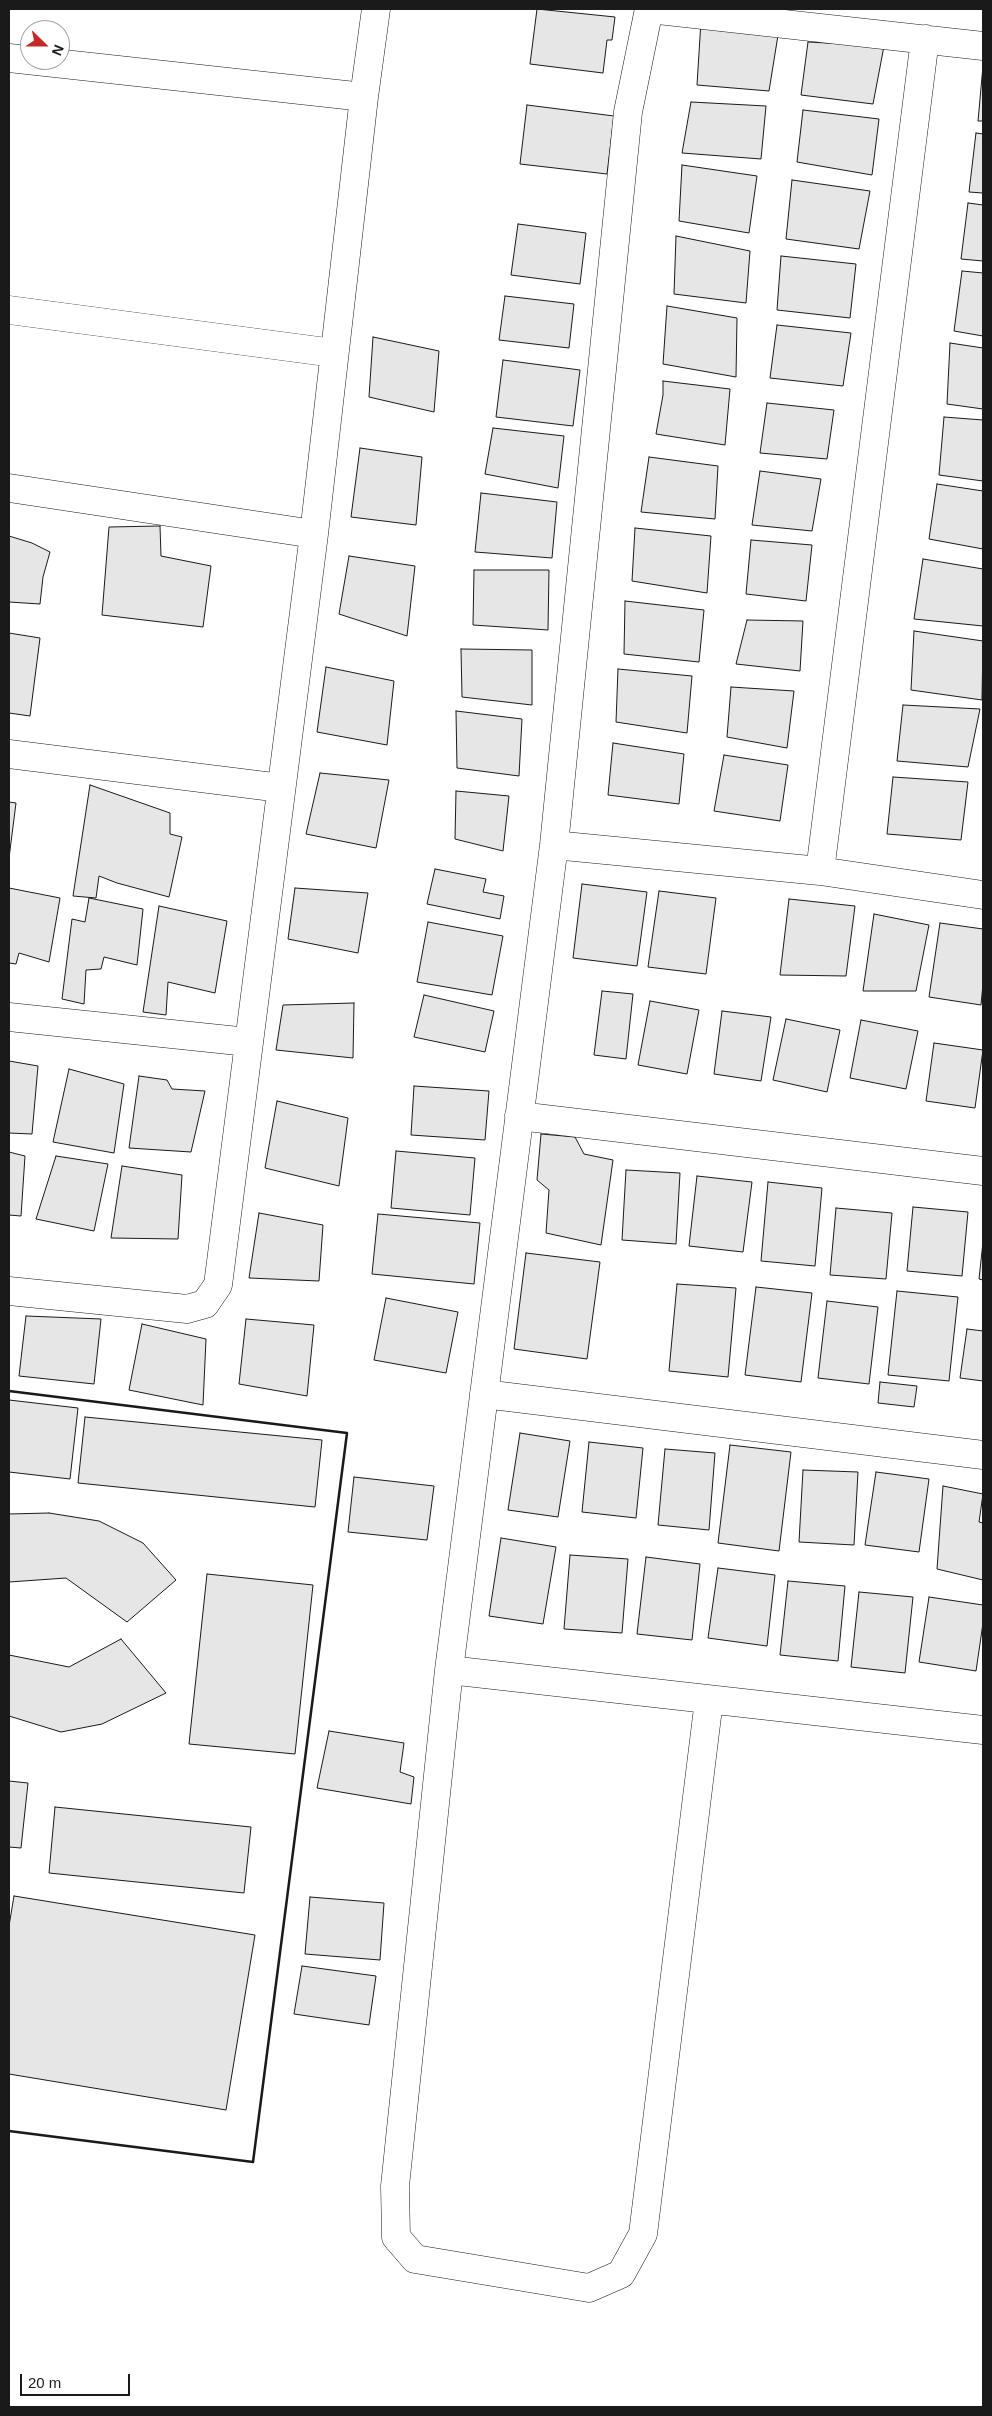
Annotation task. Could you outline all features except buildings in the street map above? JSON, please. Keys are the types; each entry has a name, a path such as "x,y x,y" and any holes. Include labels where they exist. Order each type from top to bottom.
{"street":[{"path":"9,1291 187,1309 205,1304 218,1285 314,534 364,97 376,9"},
{"path":"709,1700 643,2234 622,2274 589,2288 415,2259 396,2237 396,2186 449,1670 554,845 628,112 649,9 983,46"},
{"path":"820,871 926,39"},
{"path":"9,58 364,97"},
{"path":"9,310 334,353"},
{"path":"9,488 314,534"},
{"path":"9,754 281,788"},
{"path":"554,845 820,871 983,894"},
{"path":"9,1017 248,1042"},
{"path":"519,1116 983,1171"},
{"path":"484,1394 983,1455"},
{"path":"449,1670 983,1730"}],"wall":[{"path":"9,1391 347,1433 253,2162 9,2131"}]}
